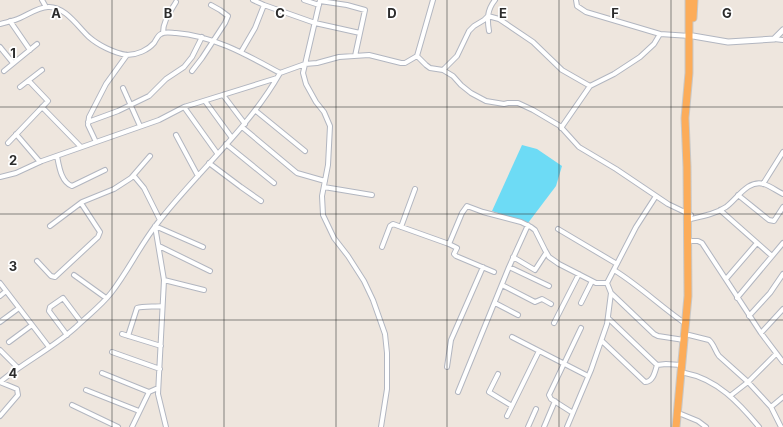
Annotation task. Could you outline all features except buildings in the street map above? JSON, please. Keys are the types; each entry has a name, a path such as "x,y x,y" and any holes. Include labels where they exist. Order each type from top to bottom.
{"highway":[{"path":"676,427 681,365 687,338 686,324 690,216 690,122 694,69 689,0"},
{"path":"691,36 694,0"},
{"path":"680,427 692,274 690,216"}],"street":[{"path":"42,0 46,7"},
{"path":"253,0 315,23 360,33"},
{"path":"304,0 320,2 348,2 365,10 356,56"},
{"path":"0,24 46,7 52,7 69,16 89,37 120,53 127,54 143,51 153,44 158,36 163,33 184,34 213,40 241,52 280,73 305,64 317,63 339,57 370,55 405,63 417,56 433,0"},
{"path":"490,31 488,12 495,0"},
{"path":"576,0 578,6 586,12 660,34 691,36 728,42 774,39 783,40"},
{"path":"163,33 165,21 176,2"},
{"path":"320,2 303,73 306,84 316,102 324,112 330,126 328,165 324,181 322,205 323,215 334,238 364,281 373,300 385,334 387,353 387,389 381,427"},
{"path":"192,71 225,24 228,16 211,5"},
{"path":"241,52 255,28 264,5"},
{"path":"443,70 457,56 469,31 488,16"},
{"path":"488,16 499,19 533,42 562,70 590,86"},
{"path":"10,21 30,50"},
{"path":"774,39 783,30"},
{"path":"561,128 590,86 614,74 640,57 654,44 660,34"},
{"path":"88,122 148,96 166,79 184,66 192,57 202,37"},
{"path":"4,71 37,44"},
{"path":"0,47 13,64"},
{"path":"96,142 88,122 90,112 106,84 127,54"},
{"path":"417,56 430,68 443,70 478,97 486,101 504,104 508,102 533,110 561,128 579,147 668,204 690,216 713,214 726,206 748,186 763,184 783,194"},
{"path":"20,87 42,70"},
{"path":"0,416 18,395 17,389 1,380 67,335 110,294 155,226 243,126 270,91 280,73"},
{"path":"0,177 16,173 40,162 159,120 184,107 278,78"},
{"path":"8,142 42,107 48,103 48,100 29,81"},
{"path":"124,88 140,126"},
{"path":"223,95 243,126 298,173 324,181"},
{"path":"205,100 232,138"},
{"path":"42,107 81,147"},
{"path":"184,107 218,153"},
{"path":"256,110 305,151"},
{"path":"16,134 40,162"},
{"path":"176,135 198,176"},
{"path":"226,144 274,183"},
{"path":"763,184 783,152"},
{"path":"57,156 60,171 67,183 72,186 105,170"},
{"path":"50,226 81,203 114,189 134,176 150,156"},
{"path":"209,163 261,201"},
{"path":"134,176 144,188 160,220"},
{"path":"324,187 372,196"},
{"path":"401,227 415,189"},
{"path":"738,195 769,220 774,221 783,208"},
{"path":"567,427 602,341 608,318 610,292 607,282 636,227 656,196"},
{"path":"37,261 51,276 55,277 98,237 100,232 81,203"},
{"path":"449,244 462,213 467,206 528,225 535,230 549,257 559,264 596,283 607,282"},
{"path":"720,210 772,256"},
{"path":"382,247 391,225 393,224 449,244 457,248 454,254 456,256 494,272"},
{"path":"458,392 513,257 528,225"},
{"path":"155,226 164,280 158,388 166,427"},
{"path":"155,226 203,247"},
{"path":"558,229 617,264"},
{"path":"692,240 702,243 761,334 782,360"},
{"path":"726,279 757,243"},
{"path":"737,298 758,275 783,243"},
{"path":"158,246 210,271"},
{"path":"531,278 546,252"},
{"path":"513,257 536,270"},
{"path":"447,367 452,340 483,267"},
{"path":"509,267 550,286"},
{"path":"614,270 630,280 670,313 686,324"},
{"path":"554,323 579,274"},
{"path":"749,316 770,293 783,274"},
{"path":"74,275 106,298"},
{"path":"164,280 204,290"},
{"path":"581,303 592,281"},
{"path":"0,283 49,348"},
{"path":"502,285 535,302 542,299 551,304"},
{"path":"0,296 6,291"},
{"path":"610,292 654,334 658,336 709,340 712,342 716,353 748,382 771,407 781,427"},
{"path":"67,335 49,311 50,307 62,298 81,322"},
{"path":"495,303 518,315"},
{"path":"128,336 137,308 162,306"},
{"path":"0,322 19,308"},
{"path":"761,334 783,309"},
{"path":"608,318 658,365"},
{"path":"9,342 32,325"},
{"path":"573,413 549,395 581,328"},
{"path":"122,334 160,346"},
{"path":"512,337 588,376"},
{"path":"602,341 645,382 649,382 652,379 658,365"},
{"path":"0,350 18,368"},
{"path":"507,416 539,351"},
{"path":"112,352 160,369"},
{"path":"730,396 748,382 776,354"},
{"path":"658,365 681,365"},
{"path":"102,373 148,392"},
{"path":"685,373 705,378 730,396 747,412 759,427"},
{"path":"498,374 489,392 512,406"},
{"path":"132,427 148,392 158,388"},
{"path":"86,390 139,410"},
{"path":"771,407 783,397"},
{"path":"544,427 555,401"},
{"path":"72,405 118,427"},
{"path":"528,427 536,409"},
{"path":"681,414 698,421 706,427"}],"water":[{"path":"522,145 537,149 562,166 556,186 528,223 492,211"}]}
